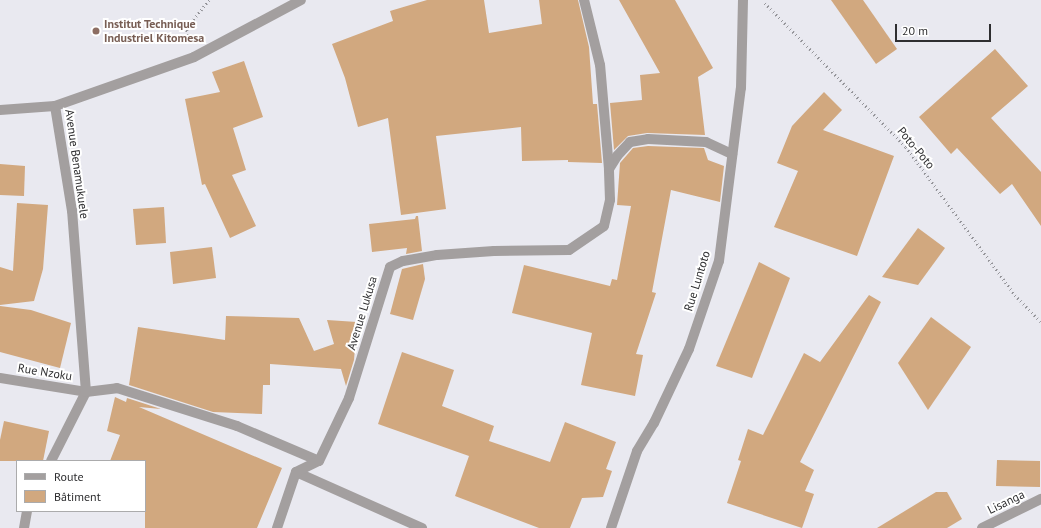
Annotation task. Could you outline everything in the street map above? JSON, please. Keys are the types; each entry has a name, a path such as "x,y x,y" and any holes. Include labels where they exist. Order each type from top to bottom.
{"street":[{"name":"Avenue Benamukuele","path":"86,392 72,211 55,106 194,58 301,0"},
{"name":"Avenue Lukusa","path":"318,461 349,398 390,268 403,261 437,255 494,251 569,250 604,226 610,200 609,169 600,65 584,0"},
{"name":"Rue Luntoto","path":"611,528 637,451 654,423 689,349 719,261 741,88 742,0"},
{"path":"0,110 55,106"},
{"path":"609,169 617,156 630,142 648,139 706,142 732,154"},
{"name":"Rue Nzoku","path":"0,378 86,392 117,388 237,426 318,461"},
{"path":"52,460 86,392"},
{"path":"277,528 296,472 318,461"},
{"path":"296,472 422,528"},
{"name":"Lisanga","path":"982,528 1041,499"},
{"path":"24,528 27,512"}],"path":[{"path":"194,58 186,29 209,0"},
{"name":"Poto-Poto","path":"762,0 906,147 1015,295 1041,322"}],"building":[{"path":"427,0 484,0 489,33 542,24 539,0 578,0 589,47 593,104 597,104 602,163 568,162 568,160 522,161 521,127 436,136 446,209 401,215 388,118 358,127 345,78 332,44 393,21 390,11"},
{"path":"619,0 675,0 713,68 698,77 705,135 647,133 628,136 614,150 610,103 642,100 640,75 660,73"},
{"path":"831,0 863,0 897,49 876,64"},
{"path":"995,49 1028,86 991,118 1041,172 1041,226 1012,184 1000,194 957,148 951,154 919,117"},
{"path":"244,61 263,117 233,128 246,170 232,175 256,226 230,238 205,184 202,185 185,99 220,92 212,72"},
{"path":"824,92 842,110 823,130 894,156 857,256 774,227 798,171 777,163 792,126"},
{"path":"648,146 704,148 708,160 724,166 720,202 671,190 652,292 656,293 636,354 643,355 635,396 581,385 592,333 512,313 524,265 610,286 612,279 617,280 631,206 617,205 620,163 633,148"},
{"path":"0,164 25,166 24,196 0,195"},
{"path":"17,203 48,205 43,269 34,301 0,305 0,267 13,271"},
{"path":"164,207 166,243 136,245 133,209"},
{"path":"416,216 418,216 422,251 406,254 407,248 372,252 369,224 415,219"},
{"path":"918,228 945,248 918,285 882,277"},
{"path":"212,247 216,278 173,284 170,252"},
{"path":"759,262 790,278 752,378 716,366"},
{"path":"423,264 425,279 413,320 390,314 402,269"},
{"path":"869,295 881,302 800,462 814,470 805,491 814,494 802,528 727,503 741,461 738,460 748,429 763,435 804,353 820,362"},
{"path":"0,306 31,310 71,323 60,368 0,352"},
{"path":"226,316 299,318 314,351 334,344 327,320 357,322 354,360 346,386 341,369 270,364 270,385 263,385 262,414 213,412 129,385 138,327 225,340"},
{"path":"931,317 971,347 928,410 898,363"},
{"path":"402,352 454,370 442,406 494,426 489,441 550,462 565,422 616,442 606,469 612,471 603,497 582,498 570,528 539,528 455,496 469,456 378,424"},
{"path":"115,397 126,402 127,398 161,409 139,407 282,468 257,528 145,528 146,460 110,460 120,435 107,431"},
{"path":"4,421 49,431 43,460 0,461 0,440"},
{"path":"997,460 1040,461 1040,487 996,486"},
{"path":"936,492 947,492 962,519 947,528 877,528"}],"place":[{"name":"Institut Technique Industriel Kitomesa","path":"96,31"}]}
